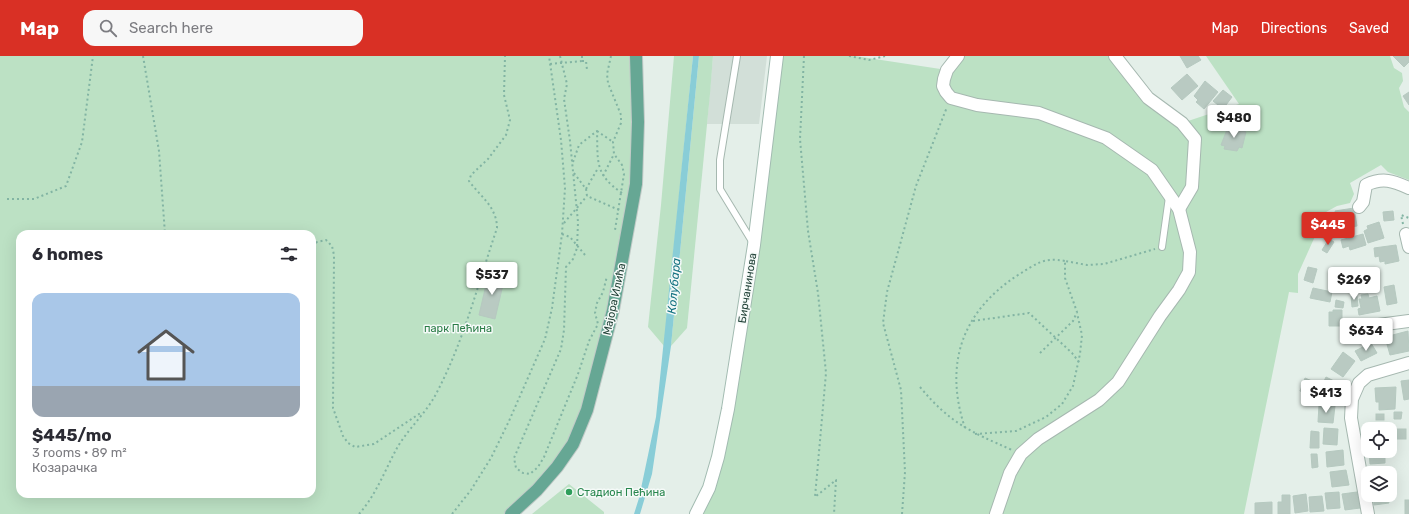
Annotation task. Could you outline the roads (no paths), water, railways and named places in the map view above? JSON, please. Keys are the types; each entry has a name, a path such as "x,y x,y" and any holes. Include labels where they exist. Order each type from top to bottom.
{"main road":[{"name":"Мајора Илића","path":"511,514 537,490 557,467 573,444 587,410 614,310 636,184 638,122 636,56"}],"street":[{"name":"Бирчанинова","path":"696,514 709,488 718,457 754,244 776,56"},
{"path":"958,56 947,70 944,79 943,86 951,98 977,105 1039,112 1106,138 1152,170 1179,209 1190,252 1189,272 1179,290 1160,316 1118,382 1099,400 1038,439 1021,454 1010,473 996,514"},
{"path":"1115,56 1148,98 1182,123 1195,139 1192,187 1179,209"},
{"path":"1359,207 1363,202 1366,185 1377,179 1394,182 1409,188"},
{"path":"1406,234 1409,247"},
{"path":"1348,329 1409,321"},
{"path":"1368,514 1351,418 1352,399 1359,383 1368,375 1409,363"}],"lane":[{"path":"737,56 720,160 720,189 754,244"},
{"path":"1162,247 1170,195"}],"water":[{"name":"Колубара","path":"693,56 699,56 671,346 652,474 640,514 634,514 639,498 656,417"}],"place":[{"name":"Стадион Пећина","path":"569,492"}],"park label":[{"name":"парк Пећина","path":"458,328"}]}
